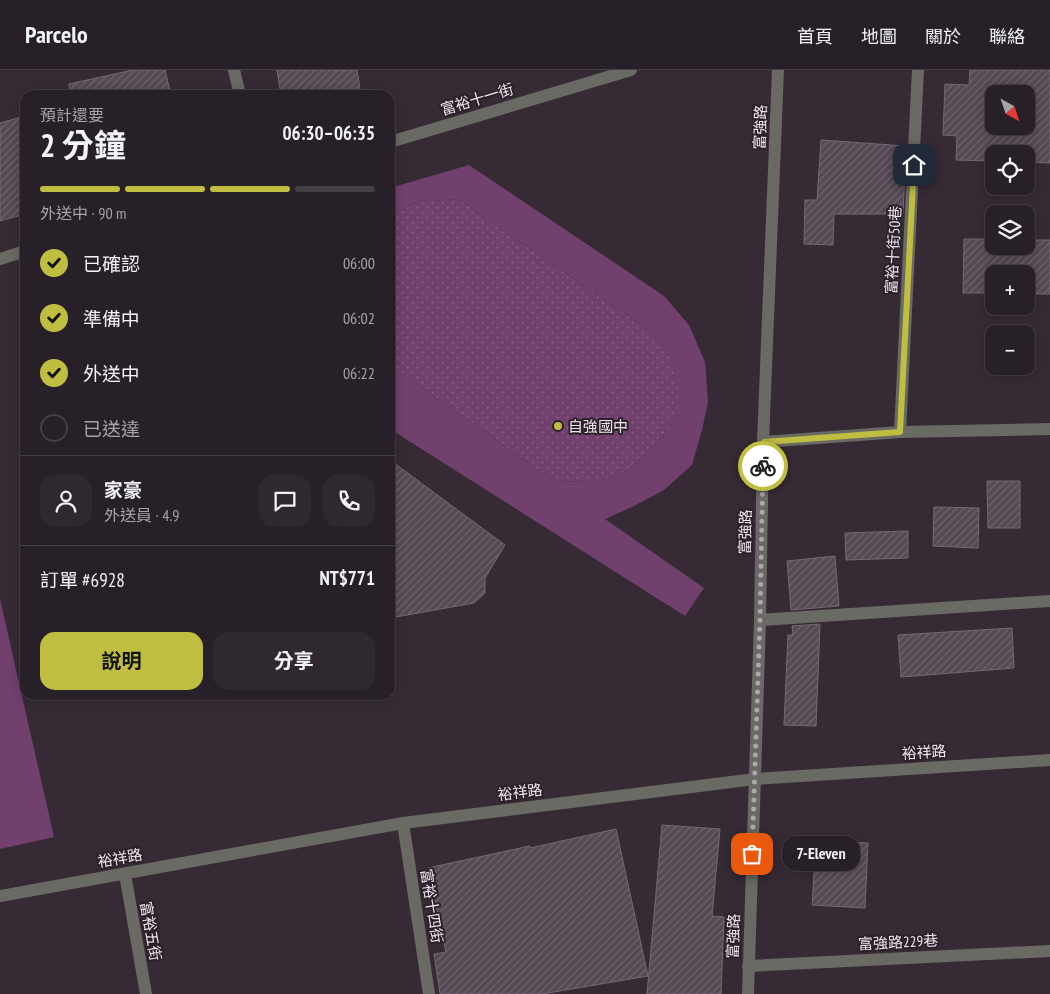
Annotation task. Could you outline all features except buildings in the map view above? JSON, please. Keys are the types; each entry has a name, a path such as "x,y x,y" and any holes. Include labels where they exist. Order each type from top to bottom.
{"street":[{"path":"234,70 239,90"},
{"name":"富裕十一街","path":"395,141 631,70"},
{"name":"富強路","path":"748,994 764,442 778,70"},
{"name":"富裕十街50巷","path":"900,432 918,70"},
{"path":"0,259 20,253"},
{"path":"764,442 900,432 1050,429"},
{"path":"760,620 1050,601"},
{"name":"裕祥路","path":"0,896 403,823 755,779 1050,760"},
{"name":"富裕十四街","path":"403,823 429,994"},
{"name":"富裕五街","path":"125,874 146,994"},
{"name":"富強路229巷","path":"748,966 1050,951"}],"shaded area":[{"path":"469,165 664,296 689,325 705,362 708,402 692,465 664,490 605,519 704,588 685,616 395,432 395,369 554,481 595,482 627,471 645,456 663,436 678,413 678,385 672,361 654,334 458,199 416,202 395,214 395,187"},
{"path":"458,199 654,334 672,360 678,385 678,413 663,436 645,456 627,471 595,482 554,481 395,369 395,214 416,202"},
{"path":"0,599 20,687 20,700 23,700 54,837 0,849"}],"way so far":[{"path":"752,854 763,466"}],"place":[{"name":"自強國中","path":"558,426"},
{"name":"7-Eleven","path":"752,854"}],"route":[{"path":"763,466 764,442 900,432 914,165"}]}
